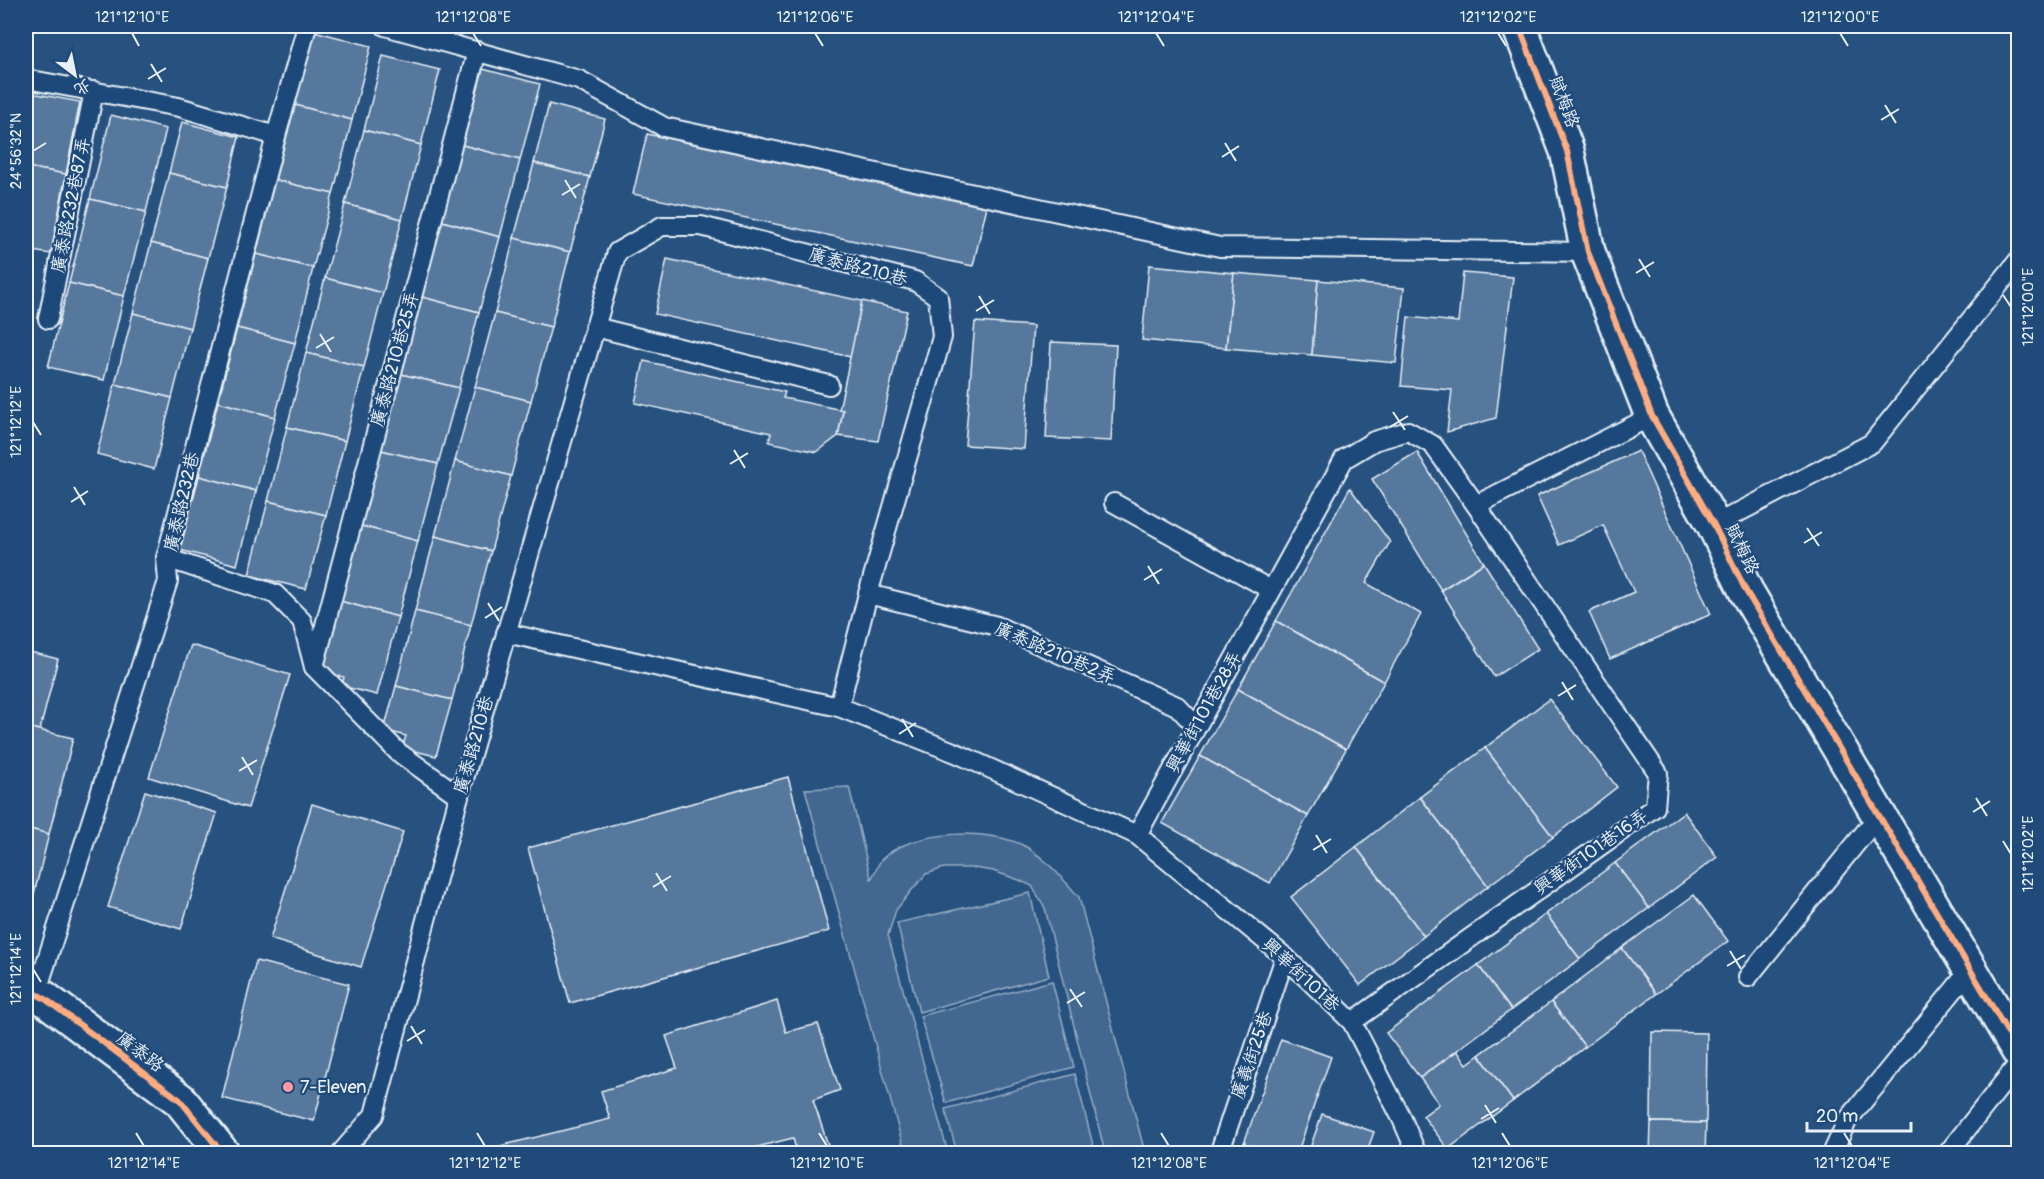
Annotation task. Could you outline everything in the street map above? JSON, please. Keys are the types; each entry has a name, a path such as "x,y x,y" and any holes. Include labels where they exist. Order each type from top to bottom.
{"street":[{"name":"賦梅路","path":"1519,26 1567,151 1588,252 1652,416 1714,525 1746,591 2019,1050"},
{"name":"廣泰路","path":"31,991 180,1100 223,1154"}],"lane":[{"name":"廣泰路232巷","path":"308,26 276,136 166,558 275,594 302,621 314,667"},
{"path":"385,26 579,80 664,127 1220,247 1588,252"},
{"name":"廣泰路210巷25弄","path":"314,667 477,51"},
{"path":"26,79 179,107 276,136"},
{"name":"廣泰路232巷87弄","path":"48,319 94,91"},
{"name":"廣泰路210巷","path":"340,1154 374,1115 459,796 617,252 662,226 701,226 713,229 915,281 938,297 942,337 868,594 839,707"},
{"path":"1714,525 1872,442 2019,261"},
{"path":"595,327 829,385"},
{"path":"1476,504 1652,416"},
{"name":"興華街101巷28弄","path":"1137,835 1344,459 1374,441 1408,431 1433,446 1476,504"},
{"path":"1114,503 1271,590"},
{"name":"興華街101巷16弄","path":"1352,1022 1655,807 1658,773 1476,504"},
{"path":"31,991 168,581 166,558"},
{"name":"廣泰路210巷2弄","path":"868,594 997,626 1177,706 1197,726"},
{"name":"興華街101巷","path":"506,633 839,707 956,753 1137,835 1285,957 1352,1022 1402,1119 1417,1154"},
{"path":"314,667 399,752 459,796"},
{"path":"1748,977 1879,815"},
{"name":"廣義街25巷","path":"1219,1154 1285,957"},
{"path":"1832,1154 1847,1121 1970,970"},
{"path":"1947,1154 2019,1064"}],"shaded area":[{"path":"849,787 871,879 882,859 895,849 932,837 975,834 1013,841 1028,848 1049,864 1079,897 1145,1153 1105,1153 1045,908 1032,886 993,871 974,868 944,868 926,874 911,891 896,910 888,935 948,1153 905,1153 805,789"},
{"path":"1030,893 1049,976 919,1012 897,923"},
{"path":"1052,981 1074,1067 946,1103 920,1016"},
{"path":"1075,1074 1095,1153 957,1153 945,1109"}],"building":[{"path":"314,31 371,46 352,120 295,105"},
{"path":"383,56 440,70 421,145 364,130"},
{"path":"483,69 540,84 520,160 462,145"},
{"path":"26,92 80,102 66,174 26,167"},
{"path":"549,104 605,119 590,177 534,163"},
{"path":"295,105 352,120 333,194 275,180"},
{"path":"111,115 166,129 146,212 90,199"},
{"path":"182,122 239,137 227,187 169,173"},
{"path":"364,130 421,145 402,219 345,204"},
{"path":"647,134 987,206 973,266 633,194"},
{"path":"462,145 520,160 500,237 442,221"},
{"path":"534,163 590,177 570,252 514,238"},
{"path":"26,167 66,174 51,254 26,250"},
{"path":"169,173 227,187 208,258 151,243"},
{"path":"275,180 333,194 313,268 256,254"},
{"path":"90,199 146,212 124,296 69,283"},
{"path":"345,204 402,219 383,293 325,278"},
{"path":"442,221 500,237 479,312 422,297"},
{"path":"514,238 570,252 551,327 495,313"},
{"path":"151,243 208,258 190,328 133,313"},
{"path":"256,254 313,268 295,343 237,328"},
{"path":"667,259 862,301 851,357 655,314"},
{"path":"1149,265 1234,273 1226,348 1142,340"},
{"path":"1234,273 1318,280 1312,355 1226,348"},
{"path":"1463,273 1513,277 1496,418 1447,432 1452,390 1401,386 1408,317 1458,322"},
{"path":"325,278 383,293 364,367 306,353"},
{"path":"1318,280 1404,288 1396,363 1312,355"},
{"path":"69,283 124,296 104,380 48,367"},
{"path":"422,297 479,312 459,388 401,374"},
{"path":"862,301 907,311 878,441 838,436 843,410 839,410"},
{"path":"133,313 190,328 172,398 115,384"},
{"path":"495,313 551,327 531,401 475,387"},
{"path":"975,322 1033,326 1024,449 965,445"},
{"path":"237,328 295,343 275,417 218,402"},
{"path":"1051,342 1116,345 1111,441 1046,438"},
{"path":"306,353 364,367 345,441 287,427"},
{"path":"644,361 785,392 783,398 843,410 838,436 817,452 769,442 771,433 635,403"},
{"path":"401,374 459,388 438,464 381,450"},
{"path":"115,384 172,398 154,469 97,454"},
{"path":"475,387 531,401 511,476 455,461"},
{"path":"218,402 275,417 256,491 199,476"},
{"path":"287,427 345,441 326,515 268,501"},
{"path":"381,450 438,464 418,541 361,526"},
{"path":"1638,451 1711,614 1610,659 1589,612 1634,592 1603,525 1559,545 1537,496"},
{"path":"1417,452 1484,563 1441,590 1372,479"},
{"path":"455,461 511,476 491,551 435,536"},
{"path":"199,476 256,491 237,565 180,550"},
{"path":"1350,488 1390,542 1366,583 1421,614 1384,682 1276,621"},
{"path":"268,501 326,515 306,589 249,575"},
{"path":"361,526 418,541 398,617 340,601"},
{"path":"435,536 491,551 471,625 415,611"},
{"path":"1484,563 1538,649 1494,677 1441,590"},
{"path":"340,601 398,617 377,695 342,686 344,677 321,672"},
{"path":"415,611 471,625 452,700 396,686"},
{"path":"1276,621 1384,682 1346,749 1238,689"},
{"path":"191,645 290,675 248,808 149,777"},
{"path":"26,651 58,659 40,730 26,727"},
{"path":"396,686 452,700 436,756 402,748 406,736 384,730"},
{"path":"1238,689 1346,749 1308,816 1200,756"},
{"path":"1549,699 1617,787 1553,837 1485,748"},
{"path":"26,727 73,738 49,834 26,828"},
{"path":"1485,748 1553,837 1488,886 1420,797"},
{"path":"1200,756 1308,816 1270,883 1162,823"},
{"path":"788,777 829,931 570,1003 528,848"},
{"path":"145,791 217,813 181,929 108,907"},
{"path":"1420,797 1488,886 1424,936 1356,847"},
{"path":"312,804 403,832 361,967 270,939"},
{"path":"1684,812 1717,857 1649,908 1615,863"},
{"path":"26,828 49,834 29,914 26,913"},
{"path":"1356,847 1424,936 1360,985 1291,897"},
{"path":"1615,863 1649,908 1580,959 1546,914"},
{"path":"1694,895 1728,941 1656,994 1622,948"},
{"path":"1546,914 1580,959 1511,1010 1478,965"},
{"path":"1622,948 1656,994 1585,1047 1551,1002"},
{"path":"256,961 349,984 314,1121 222,1098"},
{"path":"1478,965 1511,1010 1420,1078 1386,1033"},
{"path":"777,1001 786,1032 818,1024 840,1090 813,1100 831,1154 797,1154 793,1138 729,1154 486,1154 484,1150 610,1119 601,1091 677,1068 666,1036"},
{"path":"1551,1002 1585,1047 1513,1101 1479,1055"},
{"path":"1652,1032 1707,1033 1706,1123 1651,1122"},
{"path":"1281,1039 1331,1057 1297,1154 1273,1154 1244,1143"},
{"path":"1457,1051 1467,1064 1479,1055 1513,1101 1448,1149 1423,1116 1439,1104 1420,1078"},
{"path":"1322,1114 1374,1132 1366,1154 1308,1154"},
{"path":"1651,1122 1706,1123 1705,1154 1650,1154"},
{"path":"1244,1143 1273,1154 1240,1154"}],"cycle path":[{"path":"1519,26 1567,151 1588,252 1652,416 1714,525 1746,591 2018,1050"},
{"path":"26,989 44,998 180,1100 223,1154"}],"place":[{"name":"7-Eleven","path":"288,1087"}]}
